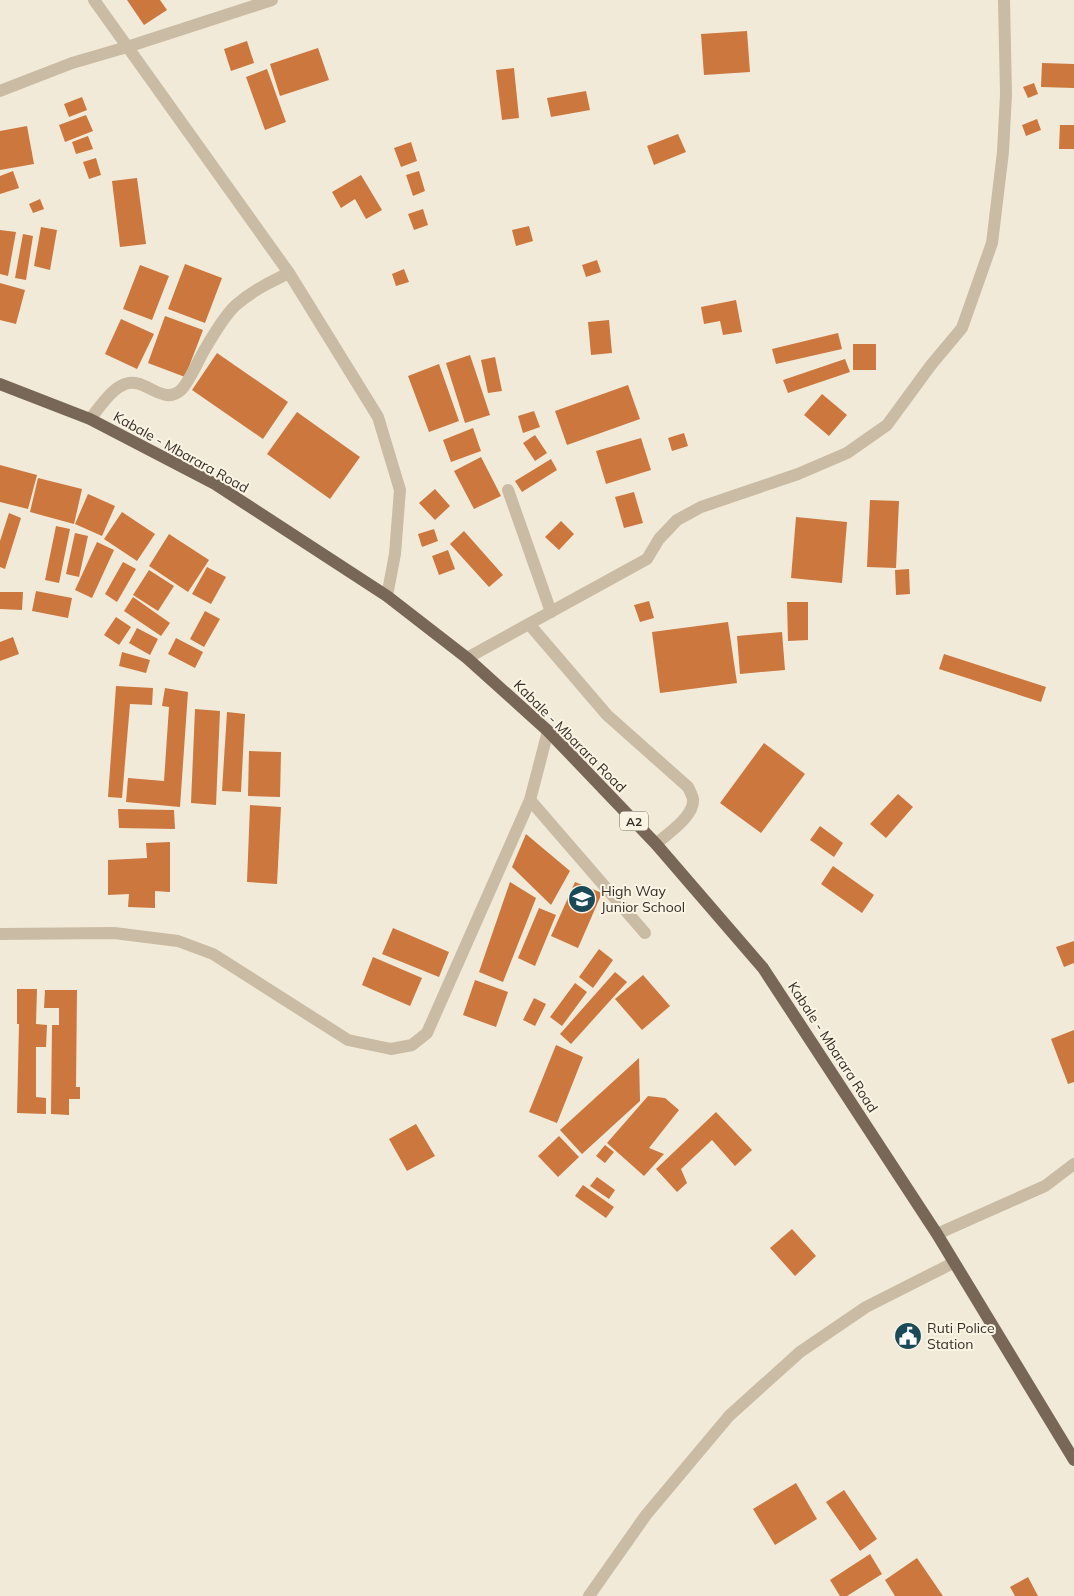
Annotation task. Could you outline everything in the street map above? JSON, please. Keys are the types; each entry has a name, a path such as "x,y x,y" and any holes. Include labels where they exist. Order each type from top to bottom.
{"main road":[{"name":"Kabale - Mbarara Road","path":"0,384 90,419 214,484 387,596 466,658 548,731 656,844 763,968 936,1234 1074,1460"}],"street":[{"path":"94,0 288,273 378,417 400,490 396,554 387,596"},
{"path":"0,91 72,63 272,0"},
{"path":"466,658 648,559 659,539 676,520 701,507 798,474 847,453 887,425 962,328 992,243 1003,152 1006,94 1004,0"},
{"path":"90,419 116,389 127,383 140,384 161,395 171,395 182,389 208,343 234,306 261,287 288,273"},
{"path":"508,490 551,612"},
{"path":"529,624 607,715 688,787 693,798 692,810 656,844"},
{"path":"0,934 114,933 178,941 214,954 348,1040 391,1049 412,1045 427,1033 530,800 548,731"},
{"path":"530,800 645,932"},
{"path":"936,1234 1045,1186 1074,1164"},
{"path":"589,1596 646,1515 736,1409 800,1352 866,1307 953,1263"}],"building":[{"path":"127,0 160,0 167,10 144,25"},
{"path":"747,31 750,72 704,75 701,34"},
{"path":"247,41 254,63 231,71 224,49"},
{"path":"318,48 329,80 280,96 270,64"},
{"path":"1042,63 1074,64 1074,88 1041,87"},
{"path":"514,68 519,118 502,120 496,70"},
{"path":"267,69 286,122 265,130 246,77"},
{"path":"1034,83 1038,94 1028,98 1023,87"},
{"path":"586,91 590,110 551,117 547,98"},
{"path":"82,97 87,110 69,117 64,104"},
{"path":"86,115 93,131 65,142 59,125"},
{"path":"1037,119 1041,130 1026,136 1022,125"},
{"path":"1060,125 1074,125 1074,149 1059,149"},
{"path":"27,126 34,164 0,170 0,131"},
{"path":"678,134 686,152 654,165 647,146"},
{"path":"88,136 93,149 76,154 72,142"},
{"path":"411,142 417,161 401,167 394,148"},
{"path":"96,158 101,175 89,179 83,162"},
{"path":"13,171 19,188 0,194 0,176"},
{"path":"419,171 425,191 413,196 406,175"},
{"path":"361,175 382,210 366,219 355,199 341,208 332,192"},
{"path":"137,178 146,244 120,247 112,181"},
{"path":"40,199 44,209 33,213 29,204"},
{"path":"423,209 428,225 414,230 408,214"},
{"path":"529,226 533,241 516,246 512,230"},
{"path":"41,227 57,230 50,270 34,266"},
{"path":"0,230 16,232 8,276 0,274"},
{"path":"23,234 33,236 26,280 15,278"},
{"path":"597,260 601,272 586,277 582,265"},
{"path":"185,264 222,278 205,323 168,309"},
{"path":"140,265 169,276 152,320 123,309"},
{"path":"404,269 409,282 396,286 392,274"},
{"path":"0,283 25,290 16,324 0,320"},
{"path":"736,300 742,332 723,335 720,321 704,324 701,307"},
{"path":"165,316 203,330 185,377 148,363"},
{"path":"121,319 154,334 137,369 105,354"},
{"path":"609,320 612,353 591,355 588,322"},
{"path":"838,333 842,349 776,364 772,349"},
{"path":"853,344 876,344 876,370 853,370"},
{"path":"217,353 288,402 263,439 192,390"},
{"path":"470,355 490,415 465,423 446,363"},
{"path":"495,357 502,391 488,393 481,360"},
{"path":"845,359 850,372 788,393 783,380"},
{"path":"439,364 459,421 429,432 408,376"},
{"path":"628,385 640,419 567,445 555,411"},
{"path":"822,394 847,415 829,436 804,415"},
{"path":"534,411 540,427 523,433 518,416"},
{"path":"297,412 360,457 330,499 267,454"},
{"path":"473,428 481,451 451,462 443,440"},
{"path":"684,433 688,446 672,451 668,438"},
{"path":"535,435 547,453 535,461 523,443"},
{"path":"641,438 651,470 606,484 596,451"},
{"path":"481,457 501,496 474,509 454,471"},
{"path":"551,459 557,470 522,492 515,481"},
{"path":"0,465 37,475 28,509 0,502"},
{"path":"38,478 82,489 74,524 30,512"},
{"path":"435,489 450,506 435,520 419,503"},
{"path":"634,492 643,523 624,528 615,497"},
{"path":"88,494 115,506 102,536 75,524"},
{"path":"870,500 899,501 896,568 867,567"},
{"path":"122,512 155,534 137,561 104,539"},
{"path":"9,513 21,518 5,569 0,567 0,541"},
{"path":"796,517 847,522 842,583 791,578"},
{"path":"561,521 574,534 559,550 545,537"},
{"path":"56,526 70,529 59,583 45,580"},
{"path":"434,529 438,541 422,547 418,534"},
{"path":"464,531 503,575 489,587 450,544"},
{"path":"75,533 88,536 79,577 66,574"},
{"path":"169,534 209,560 188,592 149,566"},
{"path":"97,542 114,550 92,598 75,590"},
{"path":"448,550 455,569 439,575 432,556"},
{"path":"123,562 136,569 117,602 105,594"},
{"path":"207,567 226,577 211,604 192,594"},
{"path":"909,569 910,594 896,595 895,570"},
{"path":"149,570 174,586 158,611 133,595"},
{"path":"36,591 72,598 68,618 32,611"},
{"path":"0,592 23,592 22,610 0,609"},
{"path":"133,597 170,623 161,636 124,611"},
{"path":"649,601 654,618 640,622 634,605"},
{"path":"787,602 808,602 808,640 788,641"},
{"path":"205,611 220,619 204,647 190,639"},
{"path":"116,617 131,627 119,645 104,635"},
{"path":"728,622 737,683 660,693 652,632"},
{"path":"137,628 158,639 150,655 129,643"},
{"path":"782,632 785,670 740,674 737,636"},
{"path":"13,637 19,654 0,661 0,642"},
{"path":"176,638 203,652 195,668 168,654"},
{"path":"122,652 150,660 146,673 119,666"},
{"path":"944,654 1046,687 1041,702 939,669"},
{"path":"116,686 153,688 152,705 130,704 122,798 108,797"},
{"path":"165,688 188,692 180,807 126,802 128,778 164,781 169,707 162,706"},
{"path":"195,709 220,711 216,805 191,803"},
{"path":"227,712 245,714 241,792 222,791"},
{"path":"764,743 805,774 761,833 720,803"},
{"path":"249,751 281,752 280,797 248,796"},
{"path":"898,794 913,807 886,838 870,824"},
{"path":"250,805 281,807 277,884 247,882"},
{"path":"118,809 174,810 175,829 119,828"},
{"path":"820,826 843,843 834,857 810,840"},
{"path":"526,834 570,871 551,905 512,867"},
{"path":"170,842 170,892 155,891 155,908 128,907 129,894 108,895 108,860 147,858 146,843"},
{"path":"833,866 874,895 862,913 821,884"},
{"path":"510,882 536,898 503,982 479,972"},
{"path":"575,882 602,893 578,948 551,936"},
{"path":"539,908 556,915 535,966 518,958"},
{"path":"393,928 449,952 439,977 382,954"},
{"path":"1074,941 1074,963 1064,967 1056,947"},
{"path":"599,949 613,960 593,988 579,977"},
{"path":"373,957 422,978 410,1006 362,985"},
{"path":"615,972 627,982 571,1044 560,1034"},
{"path":"643,975 670,1006 642,1030 615,999"},
{"path":"475,980 508,992 496,1027 463,1015"},
{"path":"575,983 587,992 562,1026 550,1017"},
{"path":"17,989 37,989 36,1024 47,1025 46,1047 36,1047 36,1097 46,1098 46,1114 17,1113 19,1024 17,1024"},
{"path":"45,990 77,990 76,1087 80,1087 80,1099 69,1099 69,1115 51,1114 52,1025 59,1025 59,1008 44,1008"},
{"path":"534,998 546,1004 535,1026 523,1020"},
{"path":"1074,1030 1074,1082 1068,1084 1051,1039"},
{"path":"556,1045 583,1057 557,1123 529,1112"},
{"path":"639,1058 640,1101 582,1154 560,1130"},
{"path":"648,1096 665,1098 679,1110 649,1148 664,1154 644,1176 607,1143"},
{"path":"716,1112 752,1150 735,1166 712,1140 681,1169 687,1183 677,1192 656,1169"},
{"path":"416,1124 435,1156 407,1171 389,1139"},
{"path":"559,1136 579,1157 558,1177 538,1156"},
{"path":"605,1145 614,1152 605,1163 596,1156"},
{"path":"597,1177 615,1190 609,1199 590,1186"},
{"path":"583,1185 614,1207 606,1218 575,1196"},
{"path":"792,1229 816,1256 795,1276 770,1248"},
{"path":"796,1483 817,1519 775,1545 753,1509"},
{"path":"844,1490 877,1539 860,1551 826,1502"},
{"path":"870,1554 882,1574 847,1596 840,1596 830,1580"},
{"path":"917,1558 943,1596 895,1596 885,1580"},
{"path":"1028,1577 1038,1596 1015,1596 1010,1587"}],"place":[{"name":"High Way Junior School","path":"582,899"},
{"name":"Ruti Police Station","path":"908,1336"}]}
